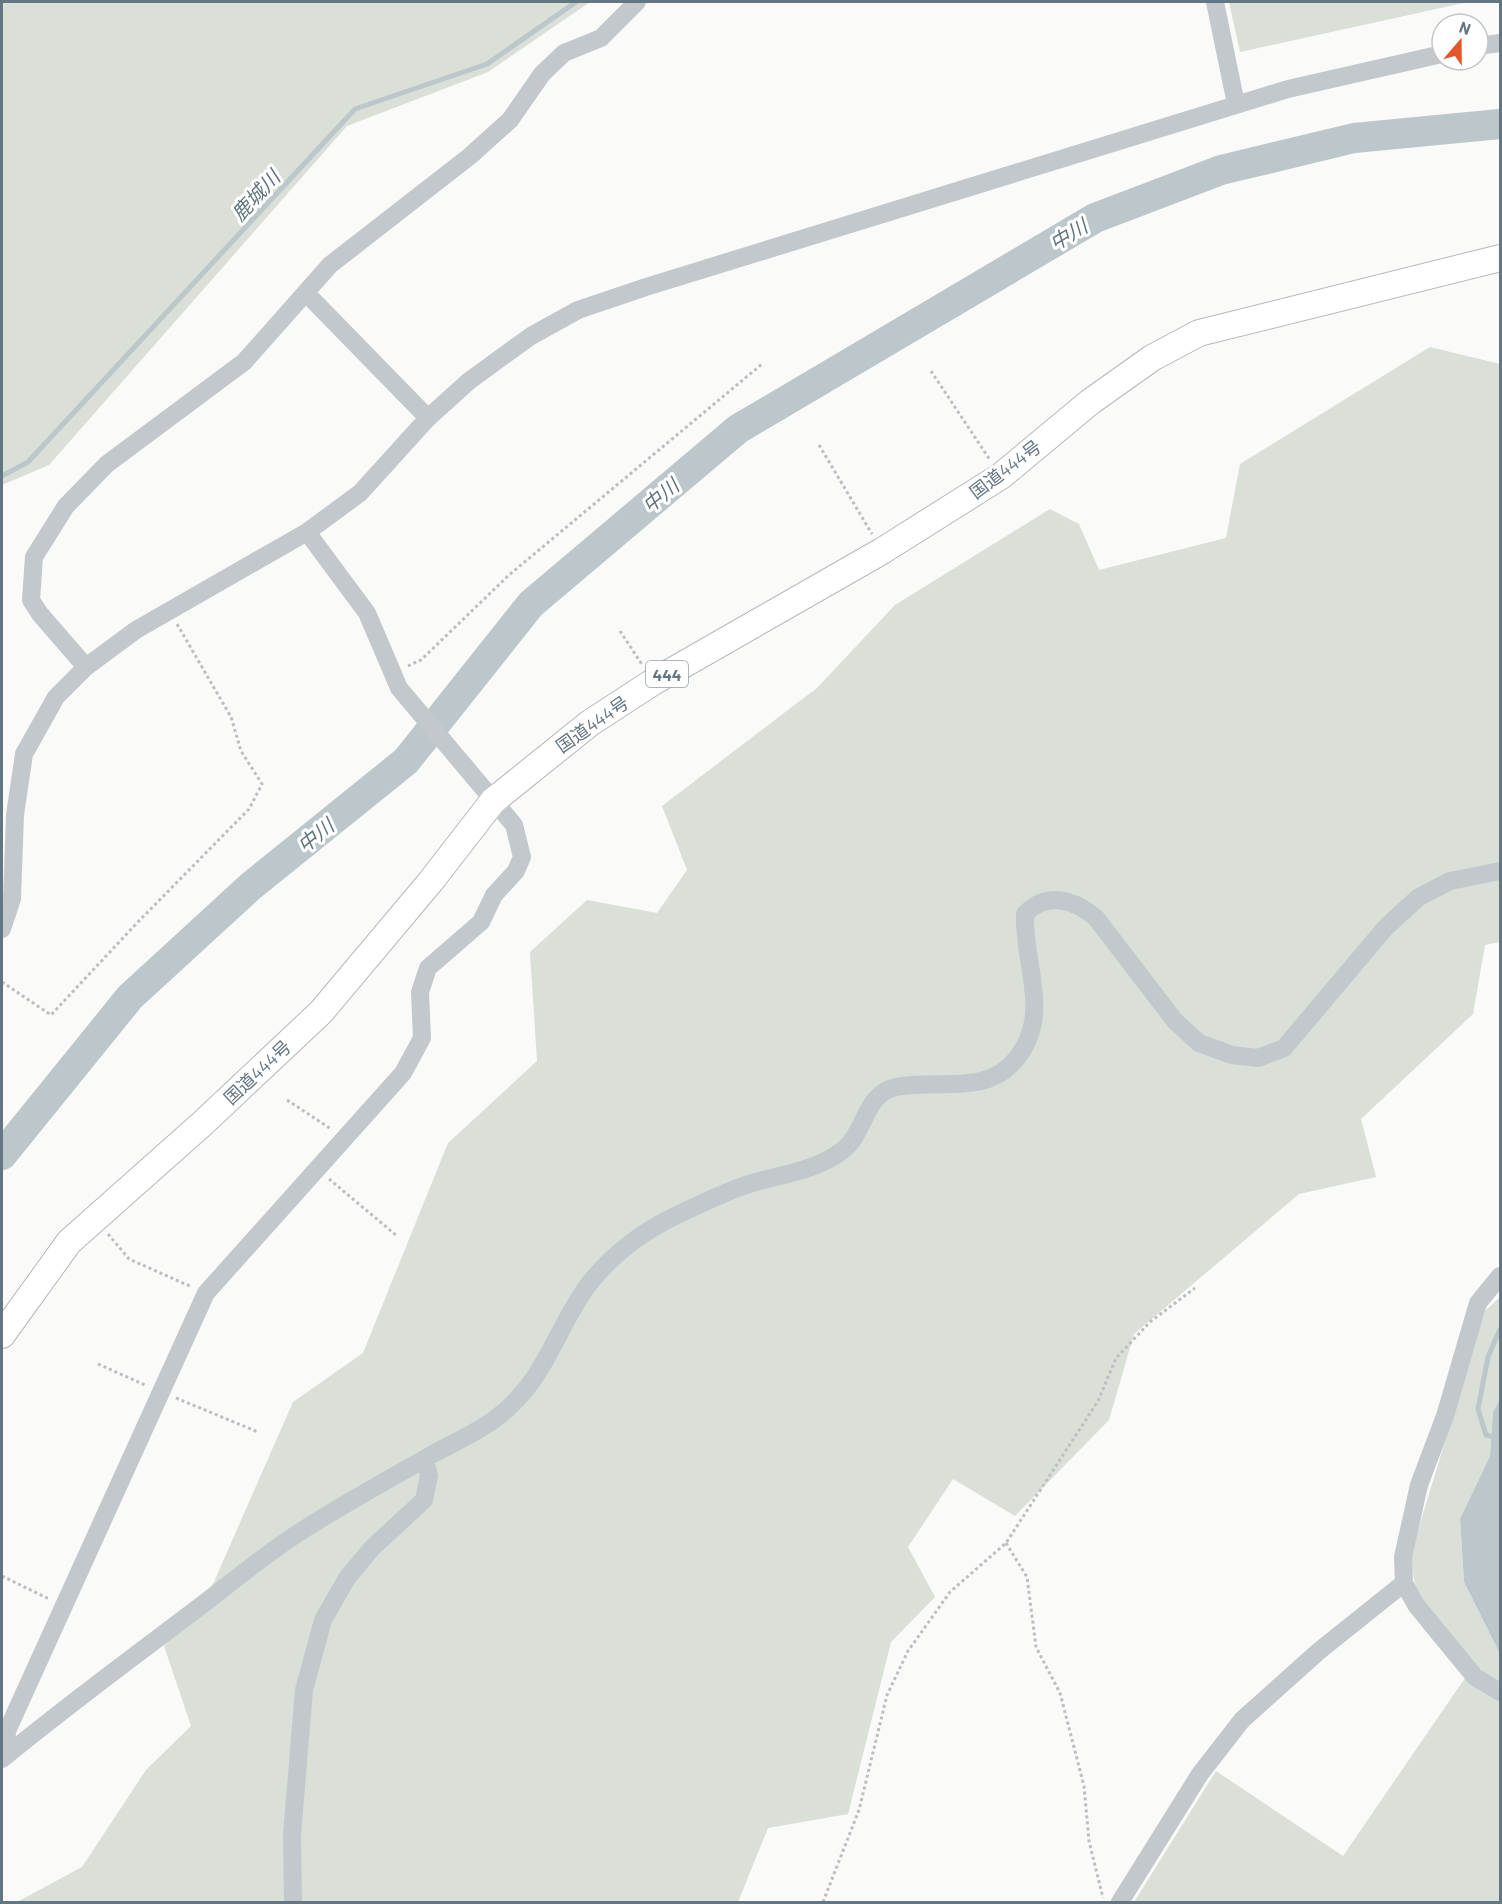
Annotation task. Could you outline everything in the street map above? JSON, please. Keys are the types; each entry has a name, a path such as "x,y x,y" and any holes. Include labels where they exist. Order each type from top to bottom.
{"highway":[{"name":"国道444号","path":"2,1335 69,1242 203,1123 321,1012 431,880 493,801 590,723 653,682 882,551 1001,476 1090,402 1152,358 1199,333 1500,258"}],"street":[{"path":"86,667 40,614 32,600 34,557 66,506 107,464 244,362 330,265 470,156 510,120 542,74 564,53 601,38 637,2"},
{"path":"1215,2 1236,104"},
{"path":"2,929 12,899 15,815 24,754 56,697 86,667 136,630 307,532 360,493 428,418 469,381 531,336 578,310 762,249 1288,89 1430,57"},
{"path":"306,293 428,418"},
{"path":"4,1758 7,1731 206,1293 403,1073 422,1038 420,992 428,968 481,922 494,895 516,871 522,856 514,825 461,765 395,681 367,613 307,532"},
{"path":"4,1758 100,1681 301,1531 495,1419 523,1393 543,1368 587,1287 608,1262 637,1238 667,1220 740,1187 817,1164 842,1151 854,1139 870,1105 881,1093 896,1087 973,1084 1002,1073 1017,1059 1031,1034 1037,1008 1024,937 1024,914 1035,903 1061,899 1083,906 1096,918 1175,1021 1199,1043 1232,1055 1258,1058 1284,1048 1386,927 1419,897 1450,881 1500,871"},
{"path":"1500,1276 1478,1302 1445,1416 1419,1485 1403,1557 1404,1583 1416,1605 1475,1677 1500,1692"},
{"path":"293,1902 292,1835 304,1690 323,1620 347,1578 372,1548 424,1500 429,1476 425,1459"},
{"path":"1120,1902 1200,1774 1242,1720 1319,1651 1404,1583"}],"path":[{"path":"395,681 421,660 509,575 762,364"},
{"path":"931,372 1001,476"},
{"path":"819,445 882,551"},
{"path":"2,982 51,1015 249,809 262,784 241,751 231,717 169,611"},
{"path":"620,631 653,682"},
{"path":"287,1100 346,1139"},
{"path":"318,1170 397,1236"},
{"path":"96,1218 129,1259 206,1293"},
{"path":"823,1902 859,1810 887,1695 908,1651 950,1592 1006,1543 1098,1401 1116,1358 1150,1322 1195,1288"},
{"path":"1006,1543 1027,1577 1036,1647 1060,1693 1084,1786 1089,1841 1104,1902"},
{"path":"2,1576 64,1606"}],"shaded area":[{"path":"2,2 590,2 488,72 347,126 49,465 2,485"},
{"path":"1229,2 1468,2 1240,52"},
{"path":"1430,347 1500,364 1500,942 1485,945 1473,1014 1361,1119 1376,1177 1299,1194 1134,1334 1109,1420 1015,1516 953,1479 908,1547 935,1597 891,1642 848,1814 768,1828 738,1902 17,1902 82,1867 146,1770 191,1726 164,1646 213,1584 293,1402 363,1353 448,1143 537,1061 530,952 587,900 657,913 687,870 662,806 817,688 895,605 1050,509 1079,524 1099,570 1226,538 1240,464"},
{"path":"1500,1297 1500,1399 1493,1412 1490,1456 1460,1519 1464,1582 1500,1654 1500,1902 1134,1902 1216,1771 1343,1856 1465,1678 1423,1628 1410,1556 1485,1311"},
{"path":"1500,1399 1500,1654 1464,1582 1460,1519 1490,1456 1493,1412"}],"waterway":[{"name":"鹿城川","path":"2,476 28,462 355,109 487,64 576,2"},
{"name":"中川","path":"2,1155 130,997 251,886 406,761 531,604 738,429 1095,218 1221,170 1354,138 1500,124"},
{"path":"1500,1329 1488,1357 1478,1409 1486,1435 1500,1438"}]}
